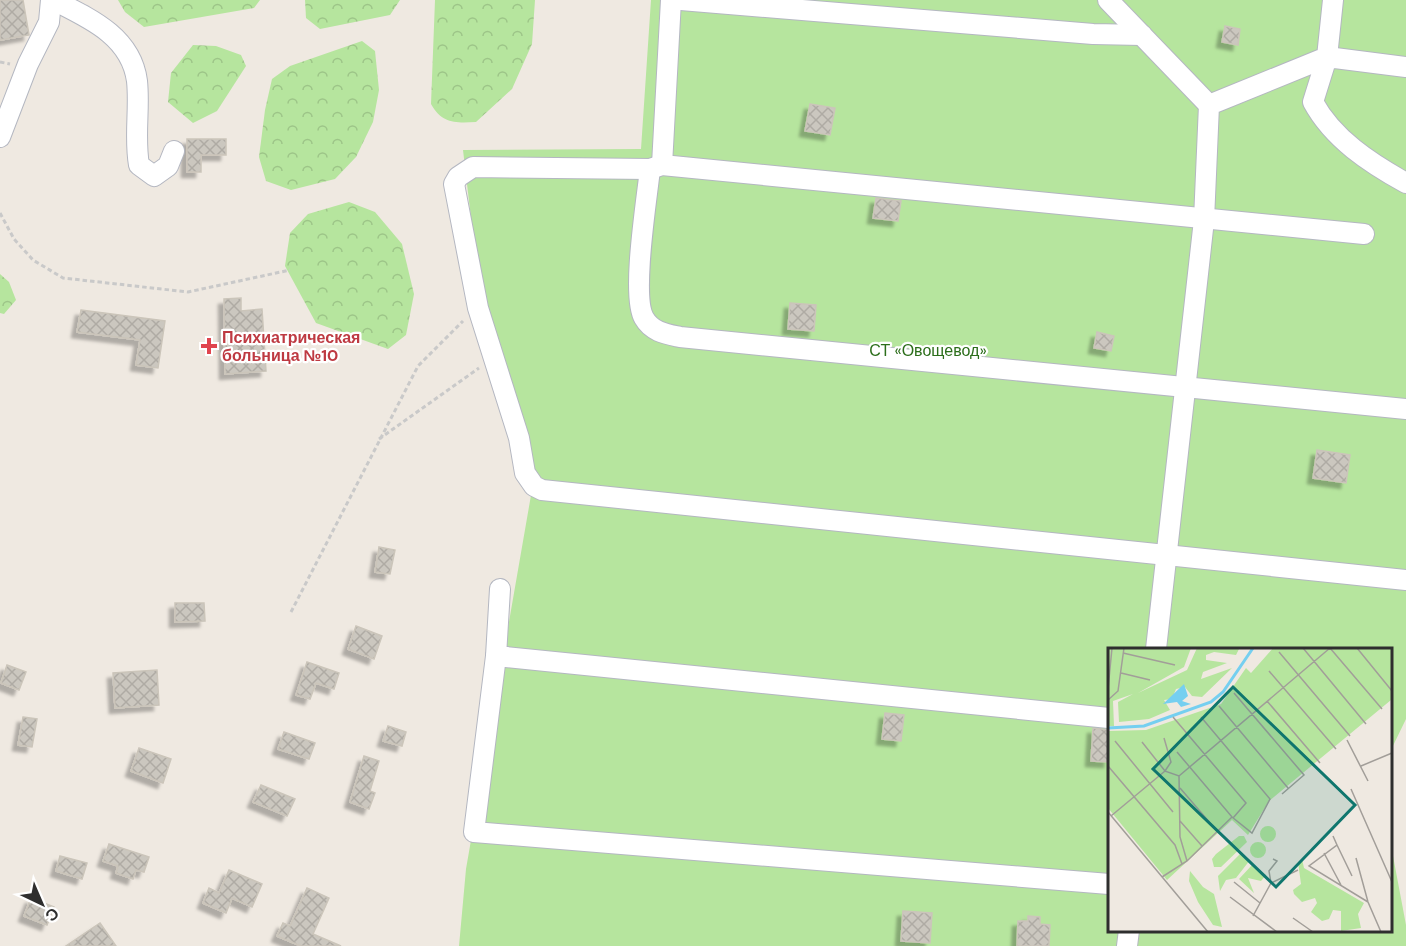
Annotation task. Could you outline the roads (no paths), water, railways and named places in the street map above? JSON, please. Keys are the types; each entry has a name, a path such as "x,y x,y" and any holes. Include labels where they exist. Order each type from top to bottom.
{"street":[{"path":"0,137 28,64 48,22 52,0 93,20 117,38 129,55 137,80 136,149 139,165 154,176 168,166 174,152"},
{"path":"671,0 656,167 639,290 643,317 659,332 680,337 1186,390 1406,409"},
{"path":"681,0 1093,34 1142,35"},
{"path":"1108,0 1209,105 1204,220 1156,648"},
{"path":"1333,0 1327,57 1313,102 1322,118 1341,139 1379,168 1406,183"},
{"path":"1209,105 1327,57 1406,67"},
{"path":"1364,234 656,167 473,166 466,169 454,184 478,308 519,438 525,473 534,486 542,490 1406,580"},
{"path":"500,589 496,656 474,832 1108,884"},
{"path":"496,656 1108,718"},
{"path":"1127,946 1129,931"}],"place":[{"name":"Психиатрическая больница №10","path":"209,346"}],"park label":[{"name":"СТ «Овощевод»","path":"928,350"}]}
